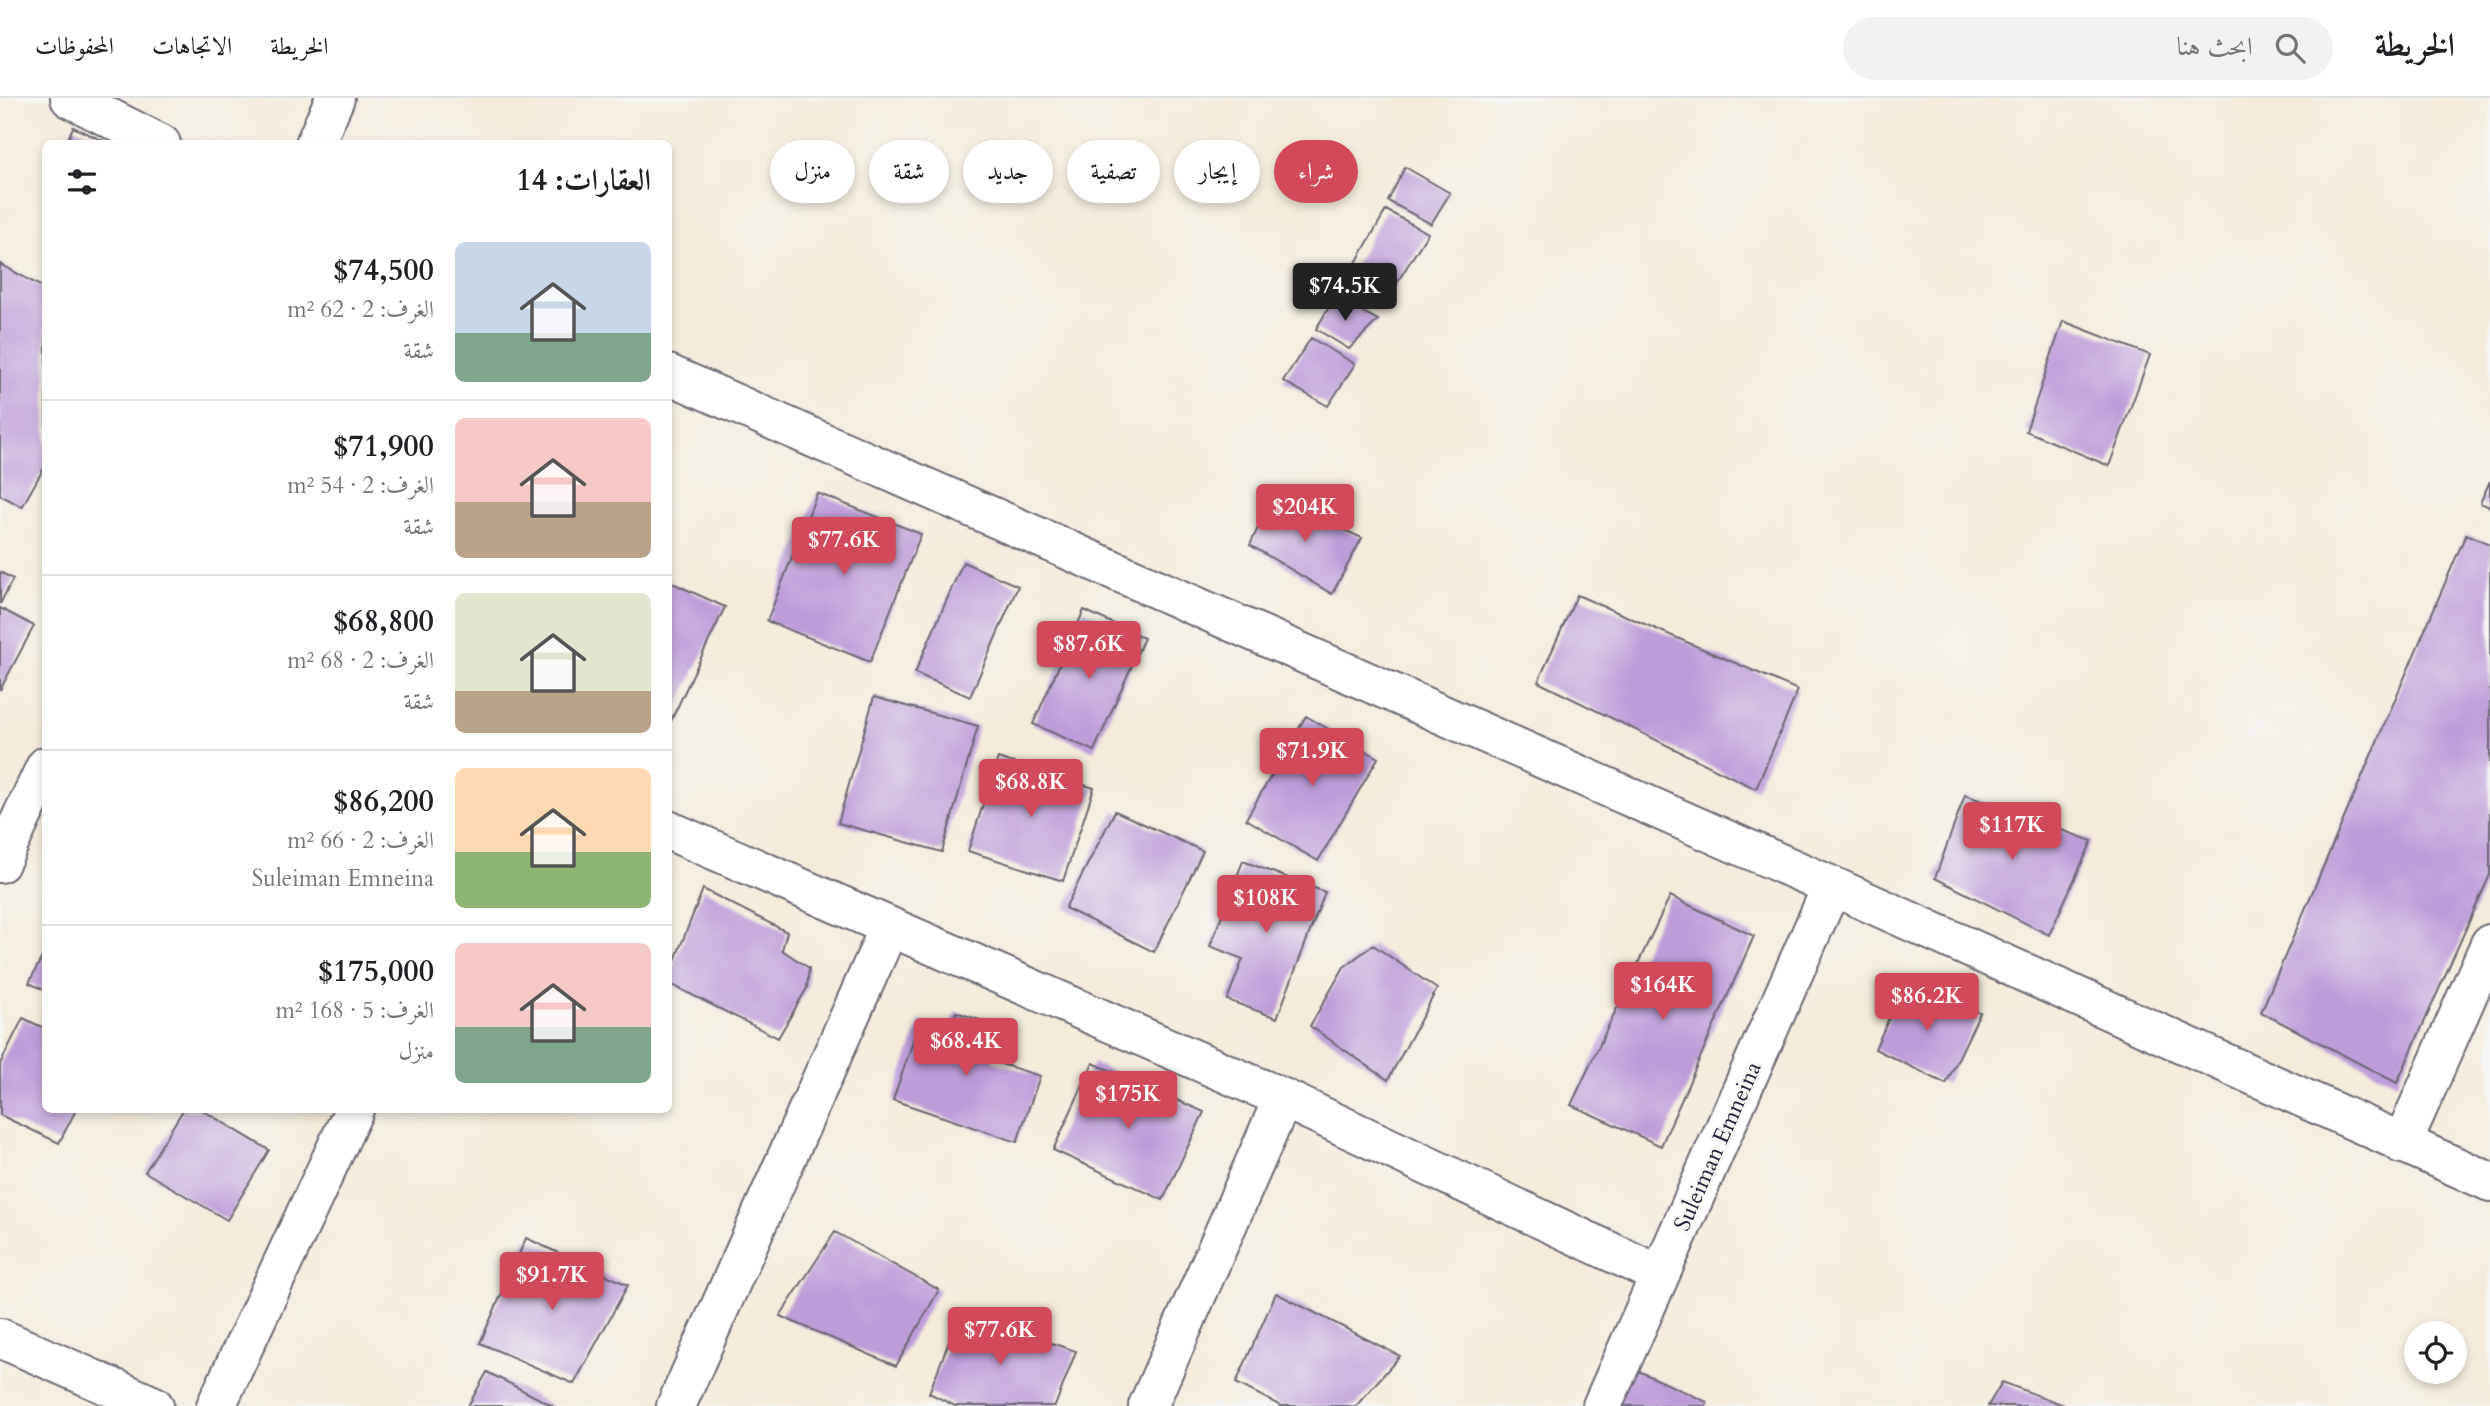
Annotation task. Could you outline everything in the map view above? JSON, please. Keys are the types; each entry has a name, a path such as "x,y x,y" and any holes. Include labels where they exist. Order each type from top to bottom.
{"street":[{"path":"70,98 154,140"},
{"path":"317,140 335,98"},
{"path":"672,376 1832,886 2490,1182"},
{"path":"0,863 42,774"},
{"path":"672,832 1283,1098 1660,1275"},
{"name":"Suleiman Emneina","path":"1602,1406 1832,886"},
{"path":"676,1406 889,928"},
{"path":"2403,1144 2490,944"},
{"path":"1148,1406 1283,1098"},
{"path":"216,1406 353,1113"},
{"path":"0,1338 154,1406"}],"building":[{"path":"73,127 101,140 68,140"},
{"path":"1405,167 1450,193 1431,224 1388,201"},
{"path":"1386,210 1428,233 1380,310 1341,289"},
{"path":"0,264 42,287 42,471 22,507 0,495"},
{"path":"1335,297 1378,320 1349,349 1316,329"},
{"path":"2063,321 2150,355 2109,466 2026,431"},
{"path":"1311,338 1355,364 1328,406 1283,381"},
{"path":"2490,481 2490,507 2480,503"},
{"path":"817,493 921,534 870,662 767,621"},
{"path":"1272,497 1362,538 1332,594 1250,545"},
{"path":"2466,534 2490,544 2490,875 2397,1083 2261,1012"},
{"path":"963,562 1018,586 970,697 915,673"},
{"path":"0,572 13,579 0,604"},
{"path":"672,583 725,607 672,719"},
{"path":"1577,595 1798,690 1756,789 1538,682"},
{"path":"0,608 34,626 0,690"},
{"path":"1084,610 1144,638 1094,751 1033,724"},
{"path":"874,697 978,726 942,852 838,823"},
{"path":"1306,716 1378,758 1318,861 1246,819"},
{"path":"998,758 1094,788 1063,881 968,851"},
{"path":"1965,795 2092,841 2049,935 1935,878"},
{"path":"1115,811 1203,851 1154,952 1065,908"},
{"path":"1243,861 1325,892 1277,1018 1227,1000 1243,959 1210,946"},
{"path":"703,889 787,932 782,950 809,968 807,988 778,1038 672,985 672,968"},
{"path":"1670,896 1754,936 1661,1146 1571,1105"},
{"path":"1373,945 1437,989 1388,1080 1310,1026 1344,967"},
{"path":"42,957 42,989 29,983"},
{"path":"1904,985 1980,1013 1946,1084 1875,1049"},
{"path":"956,1012 1004,1028 992,1061 1040,1076 1017,1142 893,1100 920,1021 949,1031"},
{"path":"23,1018 42,1027 42,1113 74,1113 59,1143 0,1115 0,1064"},
{"path":"1093,1063 1204,1112 1163,1200 1053,1150"},
{"path":"181,1113 207,1113 269,1150 227,1220 145,1172"},
{"path":"835,1232 939,1290 896,1366 780,1316"},
{"path":"526,1238 628,1285 574,1384 480,1343"},
{"path":"1276,1293 1400,1356 1356,1406 1281,1406 1236,1383"},
{"path":"960,1313 1076,1351 1055,1406 955,1406 929,1393"},
{"path":"1621,1363 1707,1402 1706,1406 1602,1406"},
{"path":"487,1372 553,1406 468,1406"},
{"path":"2002,1382 2066,1406 1988,1406"}]}
